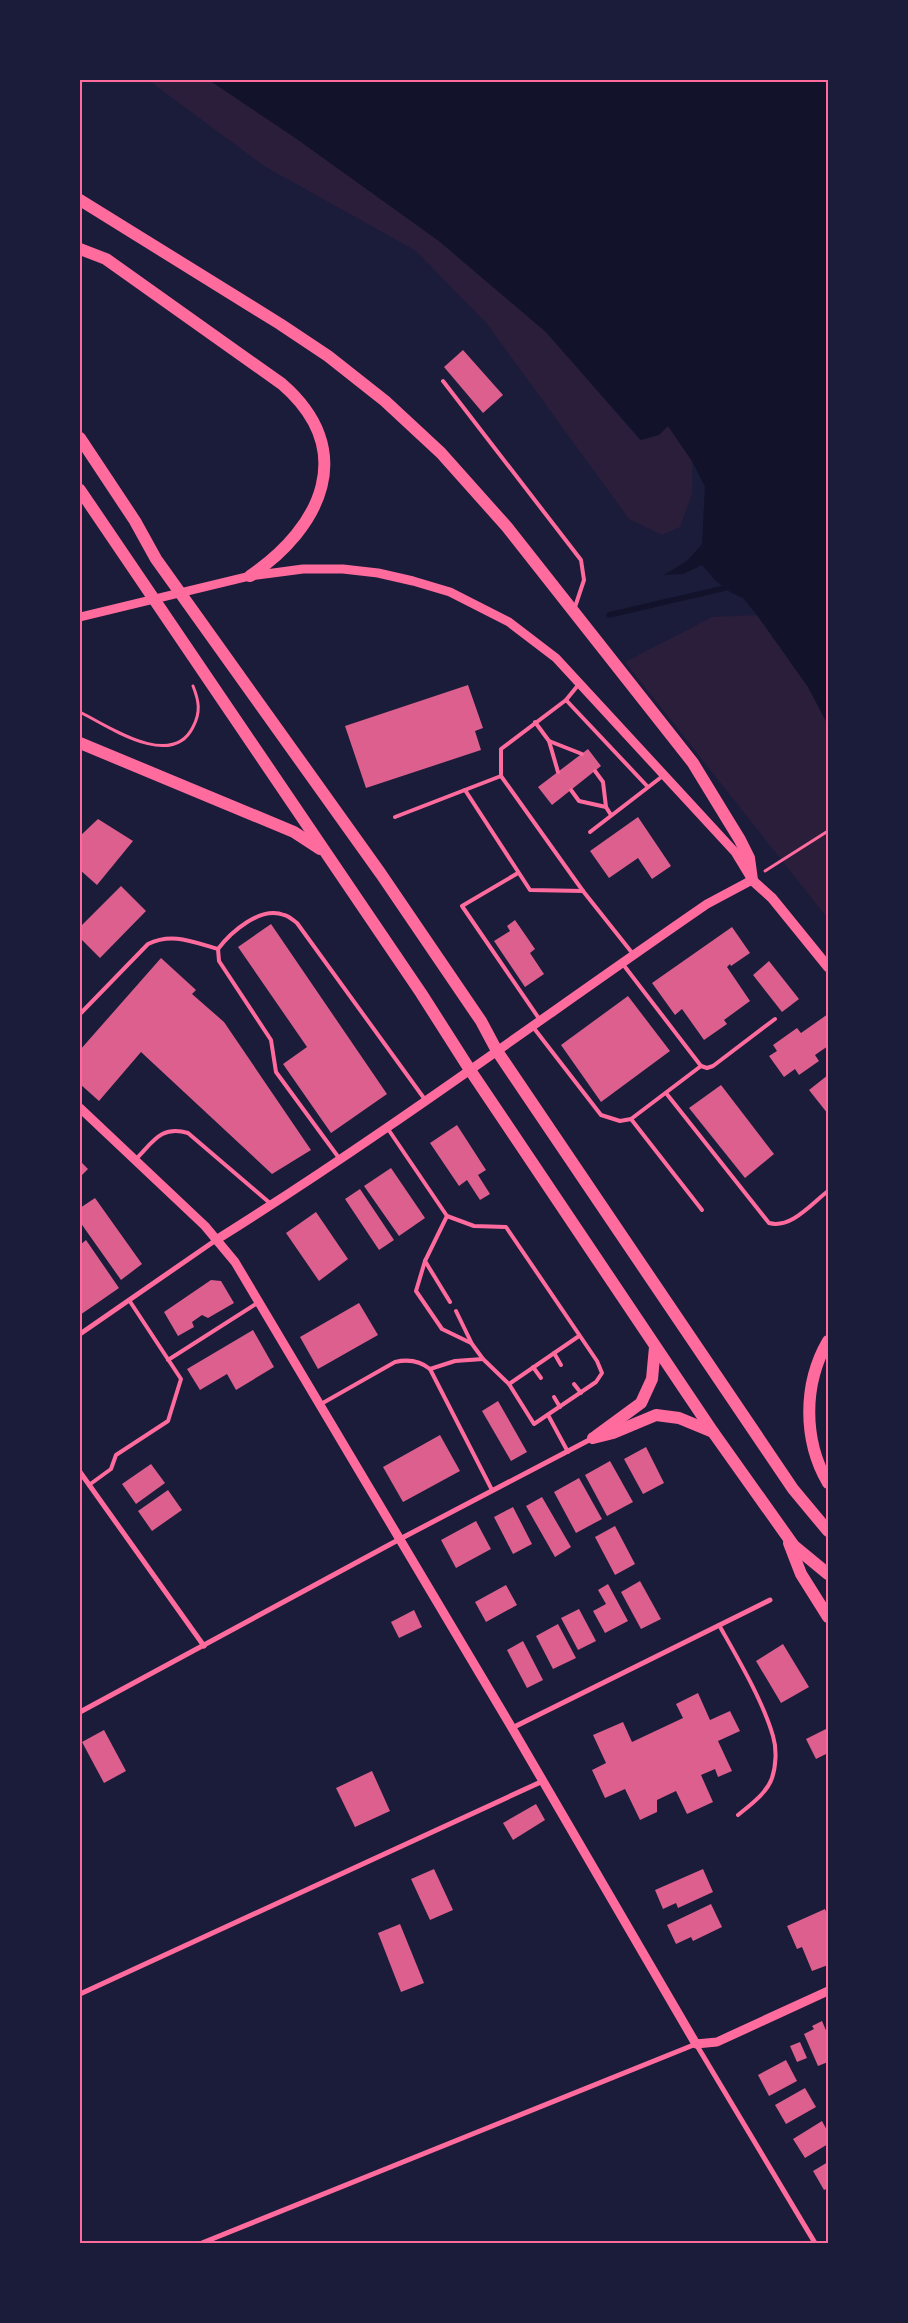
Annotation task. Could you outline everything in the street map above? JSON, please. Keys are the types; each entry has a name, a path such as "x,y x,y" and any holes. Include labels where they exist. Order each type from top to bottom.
{"main road":[{"path":"80,200 298,335 342,366 385,401 468,481 682,749 712,791 749,858 752,880 772,898 828,967"},
{"path":"80,249 106,260 282,384 300,401 315,425 320,441 324,467 320,493 314,510 288,546 250,576"},
{"path":"80,430 97,462"},
{"path":"80,438 135,521 156,559 386,882 793,1489 828,1531"},
{"path":"80,490 421,993 470,1070 713,1432 785,1534 802,1554 828,1574"},
{"path":"80,743 294,832 314,844 331,860"},
{"path":"828,1341 814,1372 809,1413 815,1452 828,1483"},
{"path":"593,1438 641,1403 652,1379 656,1347"},
{"path":"593,1438 613,1433 656,1415 679,1418 713,1432"},
{"path":"785,1534 801,1574 828,1616"}],"street":[{"path":"80,1334 216,1240 272,1205 426,1101 707,904 752,880 735,852 556,658 509,622 473,602 432,586 390,575 343,569 296,570 250,576 81,617"},
{"path":"81,1109 205,1226 235,1262 512,1728 696,2044 816,2243"},
{"path":"80,1712 400,1539 593,1438"},
{"path":"80,1472 204,1646"},
{"path":"512,1728 770,1600"},
{"path":"80,1994 543,1781"},
{"path":"202,2243 696,2044 716,2042 828,1991"}],"lane":[{"path":"443,381 581,560 584,580 574,612"},
{"path":"580,682 566,700 501,749 502,776 583,891 634,955"},
{"path":"566,700 648,786"},
{"path":"535,722 549,741 558,772"},
{"path":"549,741 582,754"},
{"path":"595,771 603,782 606,807 611,815"},
{"path":"590,832 664,775"},
{"path":"395,817 502,776"},
{"path":"465,790 530,890 583,891"},
{"path":"571,790 580,801 606,807"},
{"path":"518,873 462,906 540,1020"},
{"path":"339,1159 276,1072 271,1040 219,961 218,949 226,938 251,920 265,914 283,914 298,923 426,1101"},
{"path":"80,1014 148,944 160,938 178,937 218,949"},
{"path":"622,962 701,1066 707,1068 713,1066 775,1020"},
{"path":"532,1026 601,1115 620,1121 631,1119 701,1066"},
{"path":"666,1092 769,1223 778,1225 788,1222 828,1191"},
{"path":"631,1119 702,1210"},
{"path":"387,1127 447,1216 474,1226 506,1227 579,1336 598,1361 602,1373 596,1382 534,1424 509,1384 483,1359 472,1344 456,1311"},
{"path":"135,1161 163,1132 175,1129 188,1133 272,1205"},
{"path":"447,1216 426,1261 416,1291 442,1329 472,1344"},
{"path":"426,1261 450,1302"},
{"path":"89,1485 111,1469 116,1455 168,1421 181,1379 129,1300"},
{"path":"168,1360 258,1302"},
{"path":"509,1384 579,1336"},
{"path":"554,1353 562,1365"},
{"path":"430,1369 455,1361 483,1359"},
{"path":"319,1406 395,1362 403,1360 422,1362 430,1369 492,1490"},
{"path":"533,1367 541,1378"},
{"path":"574,1384 581,1393"},
{"path":"554,1397 560,1407"},
{"path":"548,1415 568,1452"},
{"path":"719,1625 747,1677 774,1737 776,1759 772,1780 756,1800 738,1815"}],"path":[{"path":"80,712 125,735 161,747 178,744 190,733 198,717 199,701 190,678"},
{"path":"752,880 828,830"}],"shaded area":[{"path":"148,80 209,80 294,137 439,241 546,332 640,440 668,426 692,461 692,494 680,527 662,535 629,519 487,324 416,251 264,166"},
{"path":"209,80 828,80 828,725 808,687 743,598 730,592 716,581 702,565 683,574 664,575 688,560 702,544 705,487 692,461 668,426 659,435 641,440 546,332 439,241 294,137"},
{"path":"757,615 808,687 828,725 828,919 625,662 712,617"}],"building":[{"path":"463,350 503,395 483,413 444,367"},
{"path":"468,685 483,728 475,731 481,750 366,788 345,726"},
{"path":"588,749 601,766 552,805 538,787"},
{"path":"638,817 671,866 652,879 638,858 609,878 590,851"},
{"path":"98,819 133,841 97,885 80,870 80,836"},
{"path":"121,886 146,911 100,958 80,938 80,927"},
{"path":"515,920 535,949 530,953 544,974 525,987 494,941 510,931 507,926"},
{"path":"271,924 387,1094 331,1133 283,1064 307,1047 238,947"},
{"path":"732,927 750,953 727,967 750,1001 724,1020 727,1024 704,1040 682,1009 675,1015 652,983"},
{"path":"161,958 196,990 192,994 224,1022 311,1150 272,1174 141,1052 99,1101 80,1084 80,1050"},
{"path":"769,961 799,999 782,1012 753,975"},
{"path":"628,996 670,1051 601,1102 561,1045"},
{"path":"828,1014 828,1046 815,1055 819,1061 799,1075 795,1069 784,1077 769,1056 777,1051 773,1045 797,1028 801,1033"},
{"path":"828,1075 828,1114 809,1090"},
{"path":"721,1085 774,1154 745,1178 689,1108"},
{"path":"457,1125 486,1170 478,1175 490,1194 480,1200 467,1180 459,1186 430,1143"},
{"path":"80,1161 88,1169 80,1177"},
{"path":"391,1168 425,1218 399,1236 364,1186"},
{"path":"360,1189 394,1240 379,1250 345,1199"},
{"path":"95,1198 142,1264 121,1280 80,1222 80,1208"},
{"path":"316,1212 348,1259 319,1281 286,1233"},
{"path":"86,1240 119,1288 80,1315 80,1245"},
{"path":"211,1280 221,1281 234,1303 208,1318 202,1315 192,1322 194,1327 178,1336 164,1312"},
{"path":"359,1303 378,1335 318,1369 300,1337"},
{"path":"253,1330 274,1367 236,1390 227,1374 200,1390 187,1369"},
{"path":"498,1401 527,1452 511,1461 482,1411"},
{"path":"440,1435 460,1471 403,1502 383,1467"},
{"path":"646,1447 664,1483 643,1494 624,1459"},
{"path":"610,1461 633,1502 607,1516 585,1475"},
{"path":"151,1464 165,1483 136,1504 122,1484"},
{"path":"579,1478 602,1519 576,1533 554,1492"},
{"path":"168,1490 182,1510 152,1531 138,1511"},
{"path":"542,1497 571,1547 555,1557 526,1506"},
{"path":"513,1507 532,1544 513,1554 494,1517"},
{"path":"476,1521 491,1549 456,1568 441,1540"},
{"path":"615,1526 635,1564 615,1575 595,1537"},
{"path":"640,1581 661,1619 641,1629 621,1592"},
{"path":"608,1584 628,1621 605,1633 593,1611 606,1604 598,1590"},
{"path":"506,1585 517,1605 486,1622 475,1602"},
{"path":"579,1609 596,1641 578,1650 561,1618"},
{"path":"414,1610 422,1627 399,1638 391,1622"},
{"path":"558,1624 576,1658 553,1669 536,1636"},
{"path":"523,1641 543,1680 527,1688 507,1650"},
{"path":"783,1644 809,1687 781,1703 756,1661"},
{"path":"698,1693 710,1720 730,1711 740,1731 718,1741 732,1771 718,1777 715,1769 701,1775 713,1802 687,1814 676,1791 657,1800 657,1812 640,1820 625,1789 605,1798 592,1770 606,1763 593,1735 623,1722 632,1742 683,1718 676,1704"},
{"path":"828,1728 828,1753 816,1759 806,1739"},
{"path":"104,1730 126,1771 104,1783 82,1742"},
{"path":"372,1771 390,1811 355,1827 336,1788"},
{"path":"536,1804 545,1820 513,1840 503,1823"},
{"path":"434,1869 453,1910 430,1920 411,1879"},
{"path":"703,1869 713,1892 678,1908 676,1903 663,1909 655,1890"},
{"path":"711,1904 722,1927 693,1941 691,1937 676,1944 667,1925"},
{"path":"825,1909 828,1917 828,1965 812,1971 802,1947 797,1949 787,1926"},
{"path":"400,1924 424,1983 401,1992 378,1933"},
{"path":"822,2021 828,2035 828,2062 818,2066 804,2034 814,2029 812,2026"},
{"path":"800,2042 807,2058 797,2062 790,2046"},
{"path":"786,2060 797,2081 769,2096 758,2075"},
{"path":"805,2088 816,2107 786,2124 775,2105"},
{"path":"822,2121 828,2132 828,2144 805,2158 793,2139"},
{"path":"828,2162 828,2188 824,2190 813,2171"}],"waterway":[{"path":"609,615 725,588 731,584"}]}
